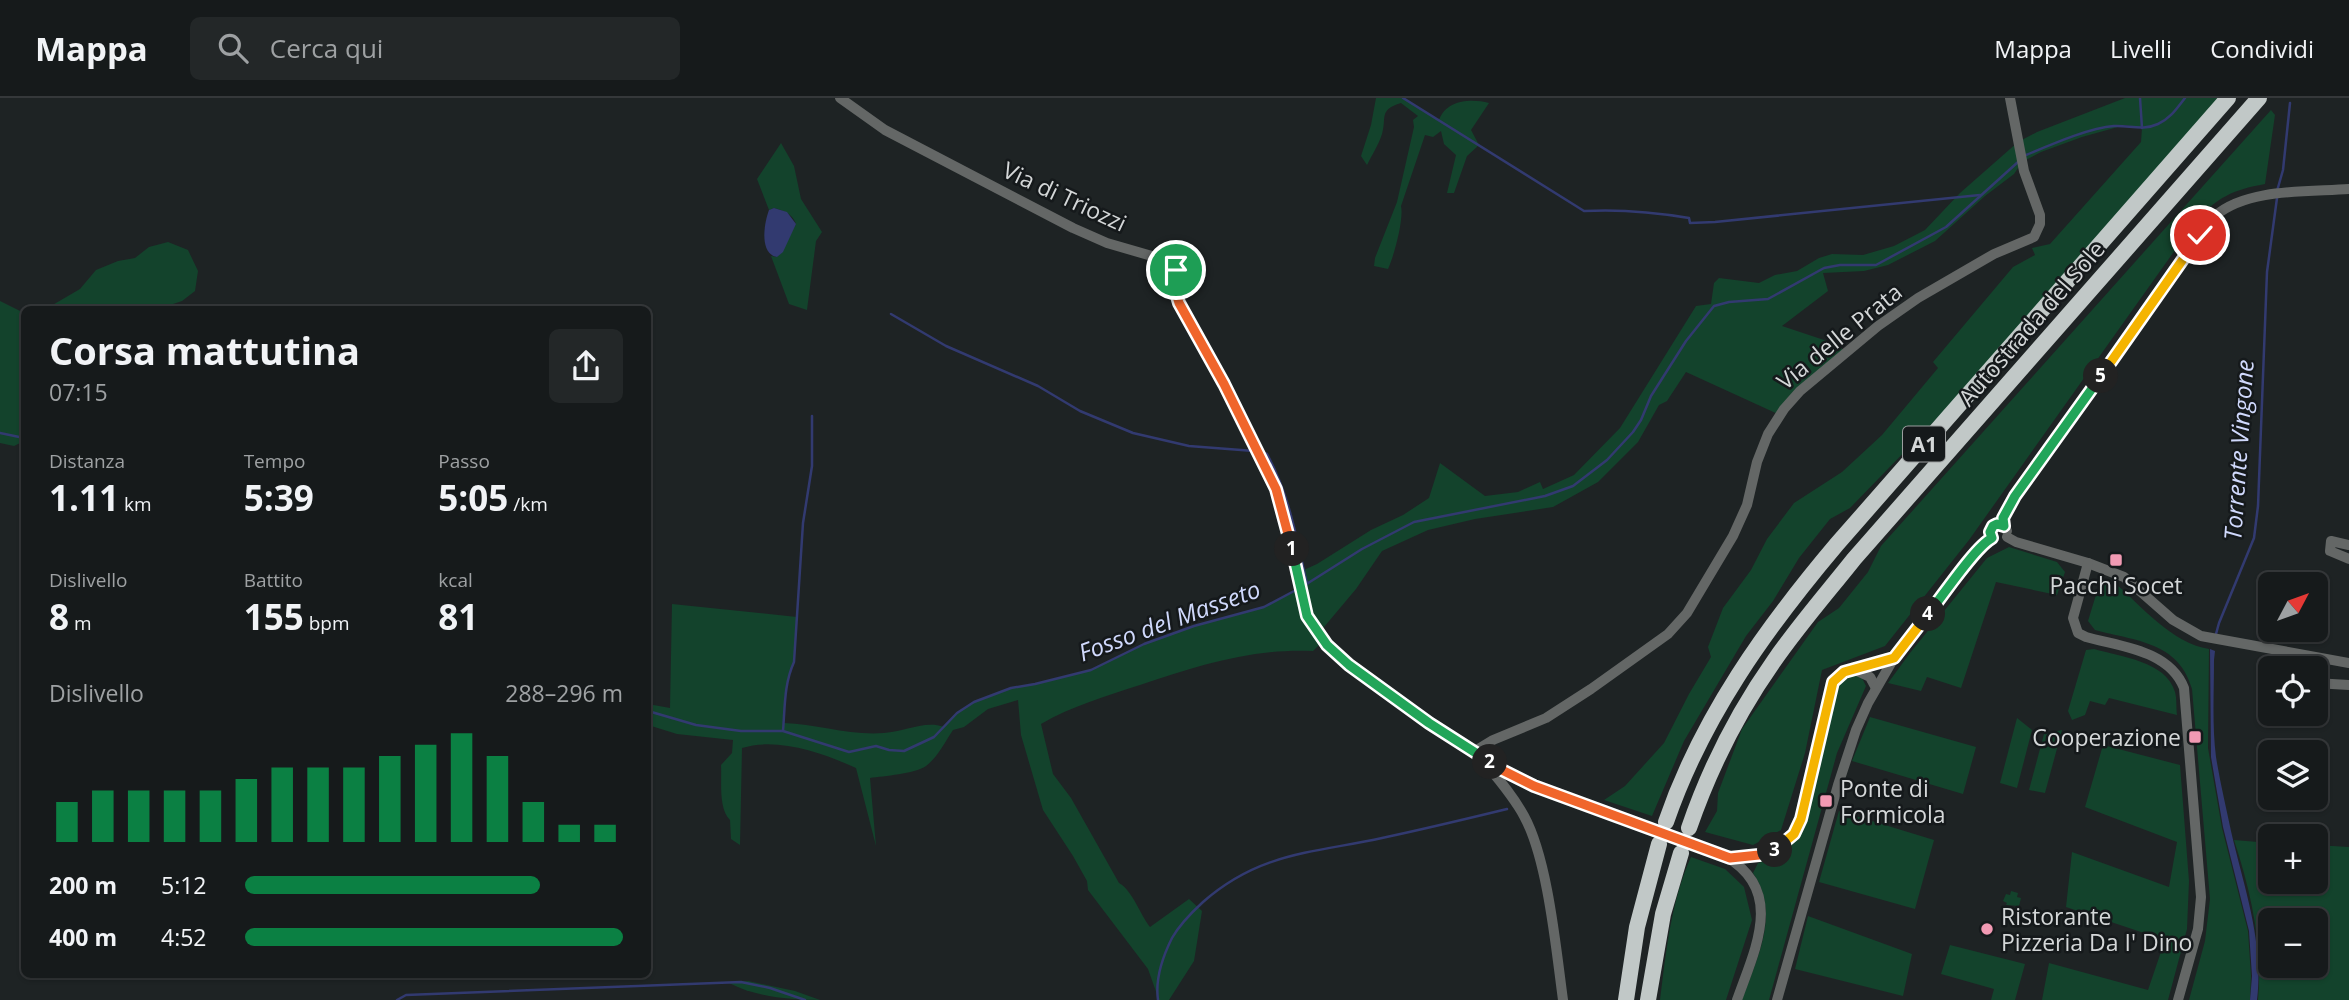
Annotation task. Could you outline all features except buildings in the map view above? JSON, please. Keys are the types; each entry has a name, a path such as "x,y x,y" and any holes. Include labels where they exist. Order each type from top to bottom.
{"highway":[{"name":"Autostrada del Sole","path":"1666,822 1692,759 1716,712 1736,677 1783,610 1846,534 2228,98"},
{"name":"Autostrada del Sole","path":"1689,828 1700,797 1733,727 1772,663 1798,627 1863,549 2259,98"},
{"path":"2222,140 2270,98"},
{"path":"1626,1000 1637,927 1659,844"},
{"path":"1648,1000 1663,914 1681,853"}],"street":[{"name":"Via di Triozzi","path":"840,98 885,130 1073,228 1107,243 1169,261 1176,270 1179,303 1224,384 1276,489 1307,616 1327,645 1349,665 1429,723 1500,769 1534,786 1730,858 1754,886 1761,908 1762,924 1737,1000"},
{"name":"Via delle Prata","path":"1475,751 1493,740 1546,718 1641,655 1668,634 1687,613 1733,536 1747,505 1768,434 1800,391 1878,326 1918,298 1990,256 2034,237 2040,224 2040,215 2024,171 2010,98"},
{"path":"2005,531 2003,518 2024,482 2211,220 2234,203 2265,196 2349,189"},
{"path":"1777,1000 1856,730 1894,658 1976,554 1992,538 1990,532 1993,526 1997,524 2016,542 2088,563 2132,582 2174,620 2201,636 2349,663"},
{"path":"2349,545 2331,541 2330,551 2349,559"},
{"path":"2088,563 2073,618 2077,631 2086,638 2157,658 2172,668 2184,688 2201,897 2197,929 2178,1000"},
{"name":"Via di Triozzi","path":"1730,858 1772,852 1794,834 1805,805 1830,689 1838,676 1894,658"},
{"path":"1853,669 1868,675 1876,688"},
{"path":"2328,684 2349,685"},
{"path":"1475,751 1509,792 1525,817 1538,853 1563,1000"}],"green space":[{"path":"1376,98 1403,98 1439,120 1447,108 1460,102 1489,103 1471,130 1479,145 1467,156 1454,193 1447,193 1456,155 1444,144 1441,131 1433,137 1425,135 1401,206 1398,238 1388,269 1374,266 1375,258 1397,202 1414,127 1413,120 1418,116 1401,103 1389,109 1385,115 1381,138 1367,165 1361,156"},
{"path":"2125,98 2228,98 2040,312 1850,508 1830,519 1799,558 1773,601 1746,636 1684,741 1652,816 1604,800 1625,786 1664,743 1711,657 1708,647 1723,608 1751,570 1767,539 1794,503 1842,472 1882,435 1938,368 1933,362 2013,267 2035,255 2032,248 2050,244 2141,142 2142,128 2125,125 2041,152 2022,162 2014,174 1935,241 1888,265 1864,271 1823,273 1828,291 1782,326 1836,344 1846,352 1780,415 1686,372 1667,401 1659,405 1638,442 1598,482 1553,507 1475,519 1428,530 1382,551 1356,589 1319,633 1324,640 1313,651 1268,652 1204,665 1089,702 1041,724 1053,774 1071,798 1119,883 1132,897 1150,927 1189,899 1202,911 1194,961 1169,1000 1159,1000 1148,969 1088,890 1087,881 1073,856 1043,810 1021,735 1018,700 988,709 964,727 953,730 930,763 921,769 870,778 876,846 856,768 815,752 770,744 742,748 740,845 731,839 730,820 726,815 721,794 721,765 732,753 733,740 677,734 651,726 651,705 670,708 672,604 797,617 794,662 785,694 784,723 872,733 929,725 944,727 957,713 974,702 1011,688 1091,670 1144,644 1194,626 1264,607 1296,591 1299,588 1297,573 1429,498 1440,463 1485,496 1518,492 1540,482 1543,489 1574,475 1620,428 1696,306 1711,304 1714,283 1719,278 1759,283 1775,275 1797,271 1832,254 1863,255 1894,246 1925,230 1960,193 2018,142"},
{"path":"2271,110 2275,115 2265,184 2226,196 2195,222 1969,540 1885,646 1822,670 1805,753 1781,830 1753,845 1705,832 1717,811 1718,793 1742,729 1818,622 1839,608 1868,572 1881,546"},
{"path":"781,143 794,166 801,199 822,232 816,241 807,310 789,304 771,256 777,257 796,224 787,213 774,208 769,210 757,179"},
{"path":"168,242 188,250 198,271 195,291 182,301 167,306 51,306 80,289 96,270 118,261 135,258 149,247"},
{"path":"0,301 21,312 21,442 14,446 0,443"},
{"path":"2009,547 2057,562 2065,572 2057,595 1996,582 1961,688 1927,677 1921,691 1888,683 1987,558"},
{"path":"2105,581 2114,582 2146,612 2182,639 2209,649 2208,748 2222,828 2248,931 2250,1000 2189,1000 2205,941 2210,899 2192,689 2186,673 2166,653 2140,641 2095,630 2088,621 2099,585"},
{"path":"2094,649 2141,662 2162,673 2175,692 2177,715 2109,698 2105,705 2090,701 2085,715 2072,720 2068,711 2086,650"},
{"path":"1846,675 1861,676 1866,686 1837,753 1769,1000 1742,1000 1764,936 1766,920 1761,889 1753,873 1758,863 1771,859 1796,839 1805,823 1836,686"},
{"path":"1870,717 1976,747 1963,794 1852,761"},
{"path":"2017,718 2032,730 2017,788 2000,783"},
{"path":"2062,730 2045,793 2029,790 2044,734"},
{"path":"2103,745 2180,765 2189,881 2187,929 2168,1000 2042,1000 2049,963 2148,990 2165,940 2066,907 2072,852 2169,887 2177,842 2085,807"},
{"path":"1839,811 1934,840 1915,909 1819,882"},
{"path":"2234,840 2258,842 2258,894 2328,894 2328,846 2349,847 2349,1000 2258,1000 2259,978 2328,978 2328,908 2258,908 2258,949 2250,899"},
{"path":"1691,857 1725,869 1744,887 1752,920 1726,1000 1660,1000 1674,909"},
{"path":"2011,891 2018,893 2017,897 2021,898 2019,906 2006,905 2003,901"},
{"path":"1808,916 1912,954 1903,996 1795,969"},
{"path":"1950,945 2025,964 2015,1000 1991,1000 1994,989 1941,974"},
{"path":"748,981 795,991 820,1000 773,997 750,992 729,983"}],"water":[{"path":"774,208 787,212 796,224 783,252 777,257 767,250 764,237 769,210"},
{"path":"2210,649 2215,651 2216,757 2255,936 2258,957 2257,1000 2250,1000 2252,976 2249,931 2223,827 2211,757"}],"waterway":[{"path":"1403,98 1584,211 1637,211 1689,218 1690,223 1715,222 1980,195"},
{"path":"2140,98 2142,128"},
{"name":"Fosso del Masseto","path":"2026,155 2104,127 2152,126 2170,116 2185,98"},
{"name":"Torrente Vingone","path":"2277,191 2283,170 2290,103"},
{"name":"Fosso del Masseto","path":"1305,585 1362,549 1414,522 1545,496 1573,486 1607,460 1633,432 1651,396 1686,341 1714,306 1768,299 1824,268 1876,265 1946,227 2018,162"},
{"name":"Torrente Vingone","path":"2216,634 2254,538 2258,506 2267,272 2277,198"},
{"path":"891,314 946,346 1038,386 1080,411 1133,433 1189,446 1254,451"},
{"path":"783,731 787,687 794,662 803,523 812,466 812,416"},
{"name":"Fosso del Masseto","path":"0,433 21,437"},
{"path":"1261,452 1267,454 1281,486 1292,518 1307,584"},
{"name":"Fosso del Masseto","path":"651,712 696,725 741,731 783,731 849,752 876,746 904,751 934,737 957,713 974,702 1011,688 1091,670 1144,644 1194,626 1264,607 1296,590"},
{"path":"1158,1000 1160,968 1175,933 1203,902 1245,873 1288,857 1507,809"},
{"path":"397,1000 406,995 741,982 805,1000"}],"place":[{"name":"Pacchi Socet","path":"2116,560"},
{"name":"Cooperazione","path":"2195,737"},
{"name":"Ponte di Formicola","path":"1826,801"},
{"name":"Ristorante Pizzeria Da I' Dino","path":"1987,929"}],"route":[{"path":"1176,270 1179,303 1224,384 1276,489 1284,513 1303,605 1307,616 1327,645 1349,665 1429,723 1500,769 1534,786 1730,858 1772,852 1794,834 1805,805 1833,682 1844,672 1894,658 1976,554 1992,538 1990,532 1993,526 2004,526 2003,518 2007,508 2024,482 2200,235"}]}
